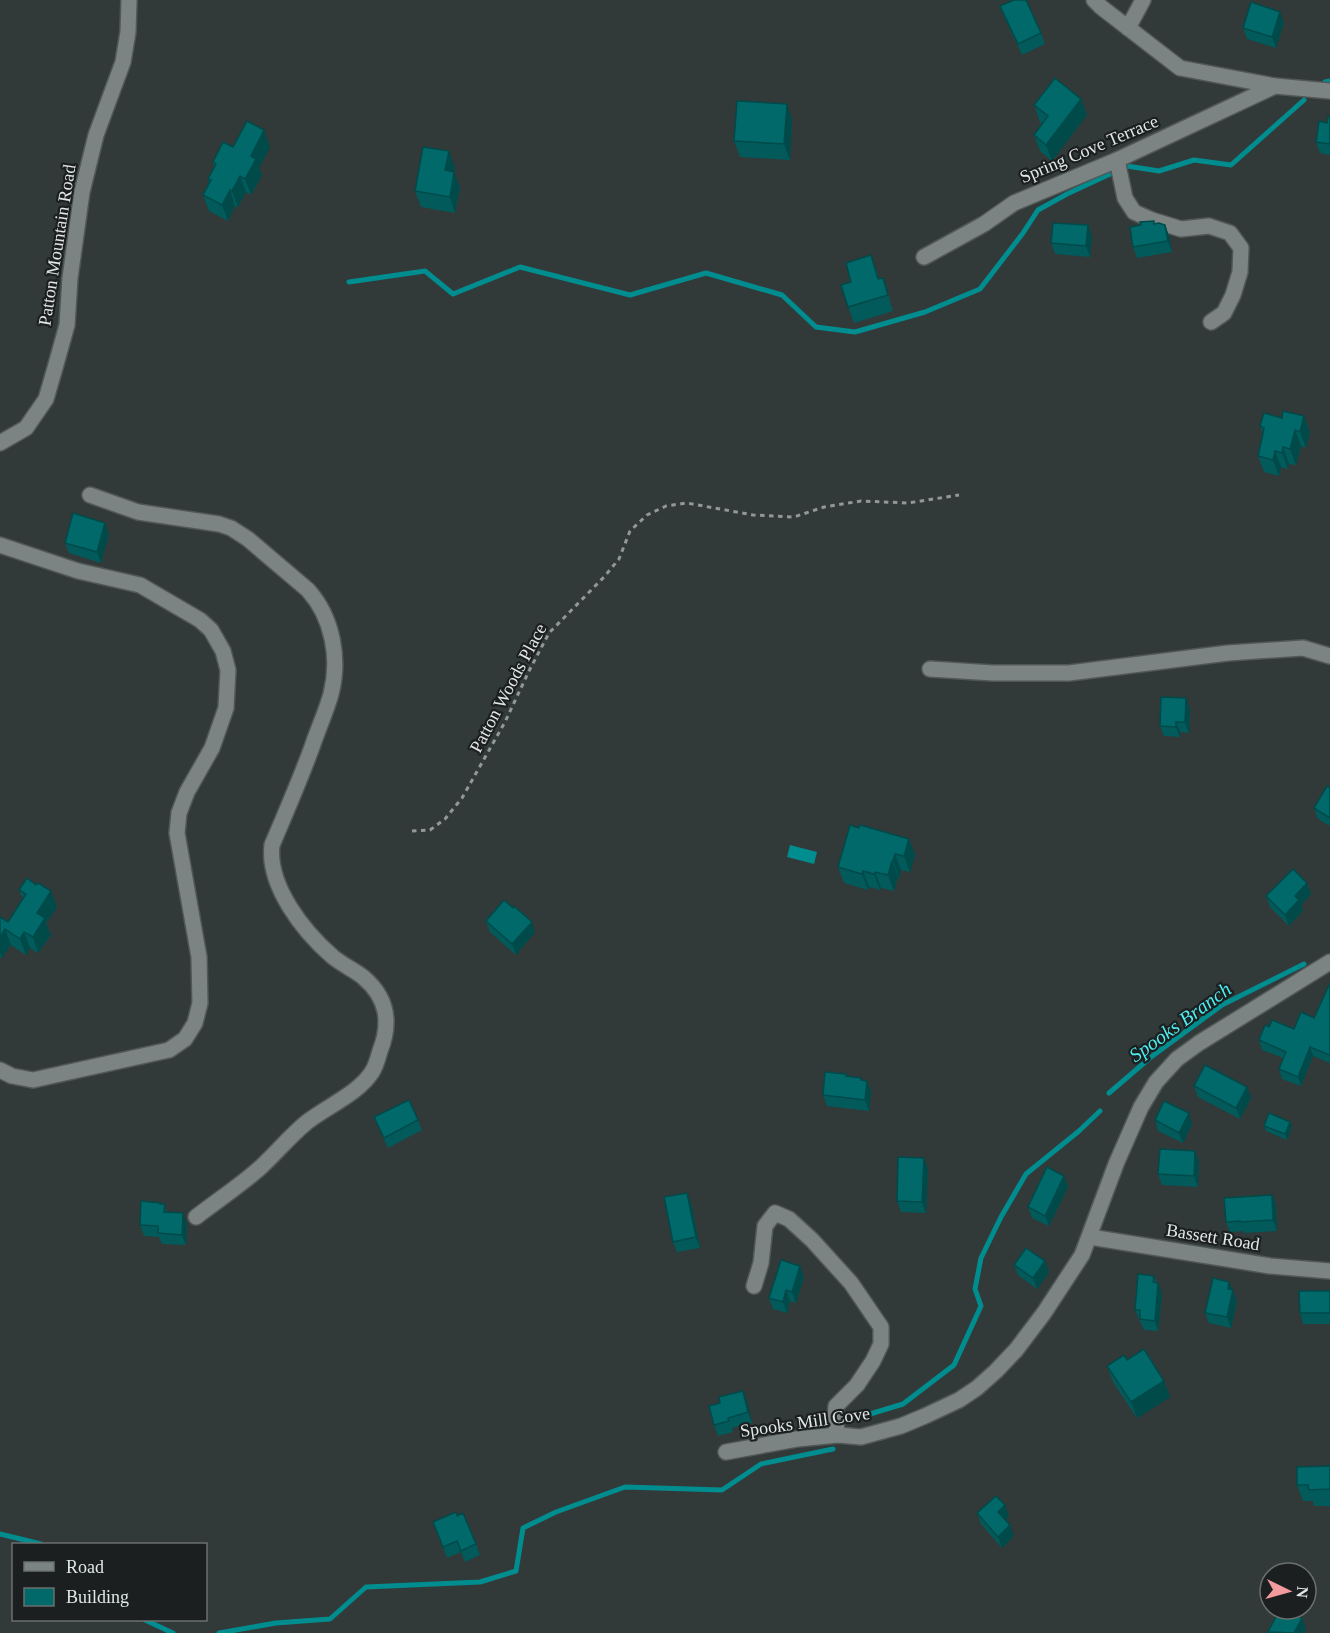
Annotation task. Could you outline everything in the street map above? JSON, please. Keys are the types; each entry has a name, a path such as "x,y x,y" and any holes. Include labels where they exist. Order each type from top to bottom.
{"street":[{"name":"Patton Mountain Road","path":"0,443 26,428 46,399 67,325 70,278 82,192 96,135 123,62 128,32 129,0"},
{"path":"1094,0 1180,68 1275,86 1330,91"},
{"path":"1128,28 1143,0"},
{"name":"Spring Cove Terrace","path":"924,257 984,224 1014,203 1117,160 1275,86"},
{"path":"1117,160 1125,198 1134,212 1181,229 1209,226 1230,233 1241,248 1240,272 1233,295 1224,313 1211,321"},
{"path":"90,495 138,512 219,524 241,533 317,600 327,618 333,641 334,665 331,693 296,789 272,845 271,855 274,876 297,918 337,960 362,976 381,998 386,1015 386,1032 371,1074 361,1084 308,1121 260,1167 196,1217"},
{"path":"0,545 78,571 140,585 200,620 211,630 223,651 228,670 226,708 212,748 187,792 179,813 177,833 198,957 200,1003 195,1023 185,1039 170,1050 33,1080 12,1076 0,1070"},
{"path":"930,669 993,673 1070,673 1228,653 1303,648 1330,656"},
{"name":"Spooks Mill Cove","path":"726,1452 797,1439 838,1435 861,1437 901,1426 959,1400 977,1388 1016,1350 1044,1313 1082,1255 1116,1164 1141,1107 1156,1082 1177,1059 1199,1043 1330,962"},
{"path":"754,1286 761,1263 765,1226 776,1213 789,1219 813,1240 851,1283 882,1328 881,1344 873,1361 857,1385 836,1406 835,1419 838,1435"},
{"name":"Bassett Road","path":"1090,1237 1270,1266 1330,1271"}],"path":[{"name":"Patton Woods Place","path":"412,831 430,830 445,819 462,798 506,722 549,633 619,559 630,531 647,515 666,506 687,503 753,515 794,517 824,507 861,501 908,503 959,495"}],"water":[{"path":"790,845 817,852 814,864 787,857"}],"building":[{"path":"1014,0 1026,0 1041,33 1018,44 1000,6"},
{"path":"1251,2 1280,12 1272,37 1243,28"},
{"path":"1055,78 1081,99 1046,145 1034,135 1048,116 1034,105"},
{"path":"737,101 787,104 784,144 734,141"},
{"path":"1328,116 1330,117 1330,144 1316,142 1319,121 1327,123"},
{"path":"247,121 264,130 251,156 256,159 245,179 240,176 222,205 203,195 216,164 213,162 223,142 233,147"},
{"path":"423,147 449,151 445,170 454,172 450,197 415,191"},
{"path":"1154,221 1154,224 1165,225 1168,241 1133,247 1130,227 1141,225 1140,222"},
{"path":"1053,223 1088,225 1086,246 1051,243"},
{"path":"871,255 878,279 883,278 888,295 848,307 841,285 851,282 846,263"},
{"path":"1283,411 1304,416 1300,432 1295,430 1290,449 1283,447 1282,453 1275,451 1273,460 1258,456 1264,428 1260,426 1264,413 1282,418"},
{"path":"73,513 105,523 97,552 65,543"},
{"path":"1161,697 1186,698 1185,722 1176,722 1176,727 1160,726"},
{"path":"1327,786 1330,788 1330,818 1314,808"},
{"path":"850,825 859,828 860,825 909,839 904,856 895,854 888,875 863,871 862,874 838,867"},
{"path":"1293,869 1307,883 1295,896 1299,900 1285,915 1266,896"},
{"path":"27,878 36,885 38,883 51,891 37,913 45,918 33,937 24,932 20,939 5,929 0,937 0,917 8,922 26,894 19,890"},
{"path":"504,900 532,922 512,944 486,921"},
{"path":"1330,983 1330,1055 1310,1047 1298,1077 1279,1069 1286,1052 1259,1040 1265,1025 1269,1027 1272,1020 1294,1029 1301,1012 1314,1018"},
{"path":"1205,1065 1247,1087 1236,1108 1194,1086"},
{"path":"825,1072 846,1074 846,1076 867,1081 865,1100 823,1095"},
{"path":"409,1100 418,1120 384,1138 374,1117"},
{"path":"1164,1101 1189,1113 1179,1133 1155,1120"},
{"path":"1269,1113 1290,1122 1285,1134 1264,1126"},
{"path":"1160,1149 1195,1151 1194,1176 1158,1174"},
{"path":"898,1157 924,1158 922,1202 897,1201"},
{"path":"1047,1167 1064,1176 1045,1216 1028,1207"},
{"path":"687,1193 696,1237 673,1242 664,1197"},
{"path":"1272,1195 1273,1220 1226,1222 1224,1198"},
{"path":"141,1201 165,1204 164,1212 183,1213 182,1235 158,1233 158,1226 140,1225"},
{"path":"1026,1248 1045,1261 1033,1278 1014,1265"},
{"path":"781,1260 800,1266 792,1292 786,1290 783,1302 769,1298"},
{"path":"1138,1274 1154,1276 1153,1282 1158,1283 1155,1321 1140,1319 1140,1310 1135,1310"},
{"path":"1213,1278 1229,1282 1228,1289 1233,1290 1227,1317 1205,1313"},
{"path":"1299,1291 1330,1291 1330,1313 1300,1313"},
{"path":"1144,1349 1164,1381 1131,1402 1107,1366 1124,1355 1127,1360"},
{"path":"743,1391 748,1412 714,1425 709,1406 720,1403 719,1397"},
{"path":"1330,1466 1330,1489 1309,1490 1308,1485 1297,1485 1297,1467"},
{"path":"996,1496 1005,1505 998,1512 1010,1525 998,1537 977,1513"},
{"path":"456,1512 457,1516 463,1513 476,1544 461,1551 457,1541 443,1547 433,1522"},
{"path":"1274,1621 1300,1621 1294,1633 1268,1632"}],"waterway":[{"path":"1325,82 1330,81"},
{"path":"1127,166 1159,171 1194,160 1231,165 1304,100"},
{"path":"349,282 425,271 453,294 520,267 630,295 706,273 782,295 816,327 855,332 925,312 980,289 1038,210 1110,174"},
{"name":"Spooks Branch","path":"1109,1093 1151,1057 1222,1005 1304,964"},
{"name":"Spooks Branch","path":"870,1414 903,1404 954,1365 981,1306 975,1289 981,1258 1001,1217 1026,1174 1100,1111"},
{"name":"Spooks Branch","path":"219,1633 276,1623 330,1619 366,1587 480,1582 516,1571 523,1528 556,1512 625,1487 722,1490 761,1464 833,1449"},
{"name":"Spooks Branch","path":"0,1534 37,1543"},
{"name":"Spooks Branch","path":"147,1621 173,1633"}]}
